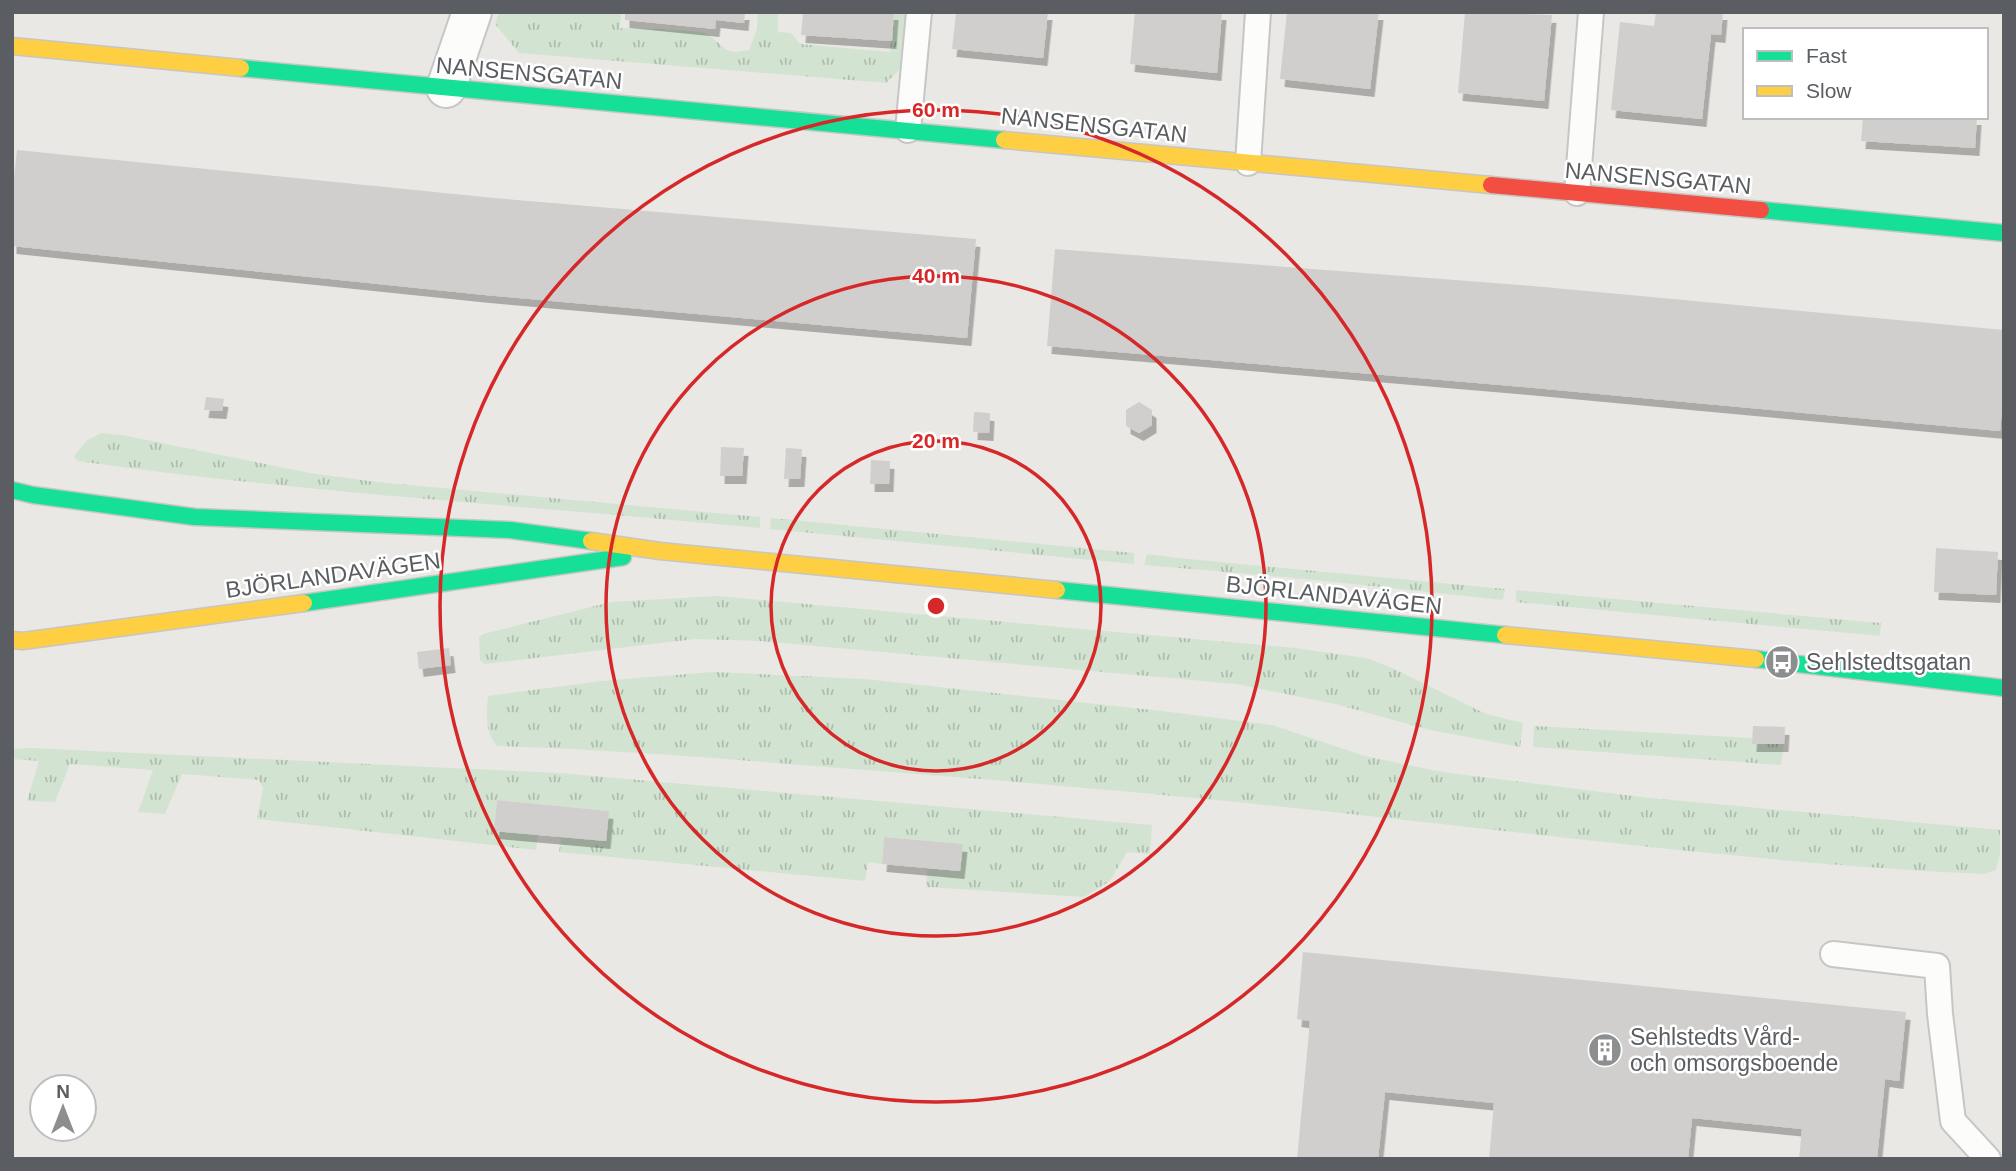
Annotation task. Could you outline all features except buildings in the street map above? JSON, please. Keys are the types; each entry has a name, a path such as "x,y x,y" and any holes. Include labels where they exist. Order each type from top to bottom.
{"street":[{"path":"446,88 472,12"},
{"name":"NANSENSGATAN","path":"12,46 2004,233"},
{"name":"BJÖRLANDAVÄGEN","path":"12,490 195,517 510,530 660,551 1783,662 2004,688"},
{"name":"BJÖRLANDAVÄGEN","path":"12,640 535,572 660,551"}],"lane":[{"path":"908,130 919,12"},
{"path":"1248,163 1258,12"},
{"path":"1577,193 1591,12"},
{"path":"1833,954 1937,966 1953,1121 1988,1159"}],"green space":[{"path":"499,12 621,12 620,28 702,32 725,49 741,52 749,50 757,29 758,12 778,12 778,32 791,33 800,44 890,52 894,12 907,12 902,67 886,83 519,53 495,24"},
{"path":"101,433 310,473 377,482 760,517 760,528 248,482 77,461 74,456 86,441"},
{"path":"771,518 1134,553 1134,564 770,529"},
{"path":"1147,554 1505,589 1503,600 1144,565"},
{"path":"1516,590 1881,623 1880,636 1516,602"},
{"path":"717,596 1295,648 1366,658 1486,714 1523,723 1520,747 1430,730 1335,704 1236,684 760,641 695,639 484,664 480,660 479,637 483,634 611,602"},
{"path":"713,672 865,679 1272,725 1365,756 1442,772 1650,798 2000,830 2000,854 1996,870 1984,874 1806,862 1076,787 688,756 497,746 488,728 488,696 601,681"},
{"path":"1534,726 1752,738 1753,744 1784,744 1781,765 1533,747"},
{"path":"12,749 559,773 1152,825 1150,854 1127,852 1110,881 1084,897 926,887 927,869 960,871 963,844 884,837 882,864 868,862 865,881 559,852 561,837 608,811 497,800 494,831 538,835 536,850 257,819 263,788 259,780 182,774 165,814 138,812 153,770 70,764 55,802 27,801 39,761 12,759"}],"traffic: fast":[{"path":"241,68 1004,140"},
{"path":"1761,210 2004,233"},
{"path":"12,490 195,517 510,530 591,541"},
{"path":"304,603 623,557"},
{"path":"1057,590 1505,635"},
{"path":"1756,659 2004,688"}],"traffic: slow":[{"path":"12,46 241,68"},
{"path":"1004,140 1491,185"},
{"path":"591,541 660,551 1057,590"},
{"path":"12,640 23,641 304,603"},
{"path":"1505,635 1756,659"}],"traffic: jam":[{"path":"1491,185 1761,210"}],"place":[{"name":"Sehlstedtsgatan","path":"1782,662"},
{"name":"Sehlstedts Vård- och omsorgsboende","path":"1605,1050"}]}
